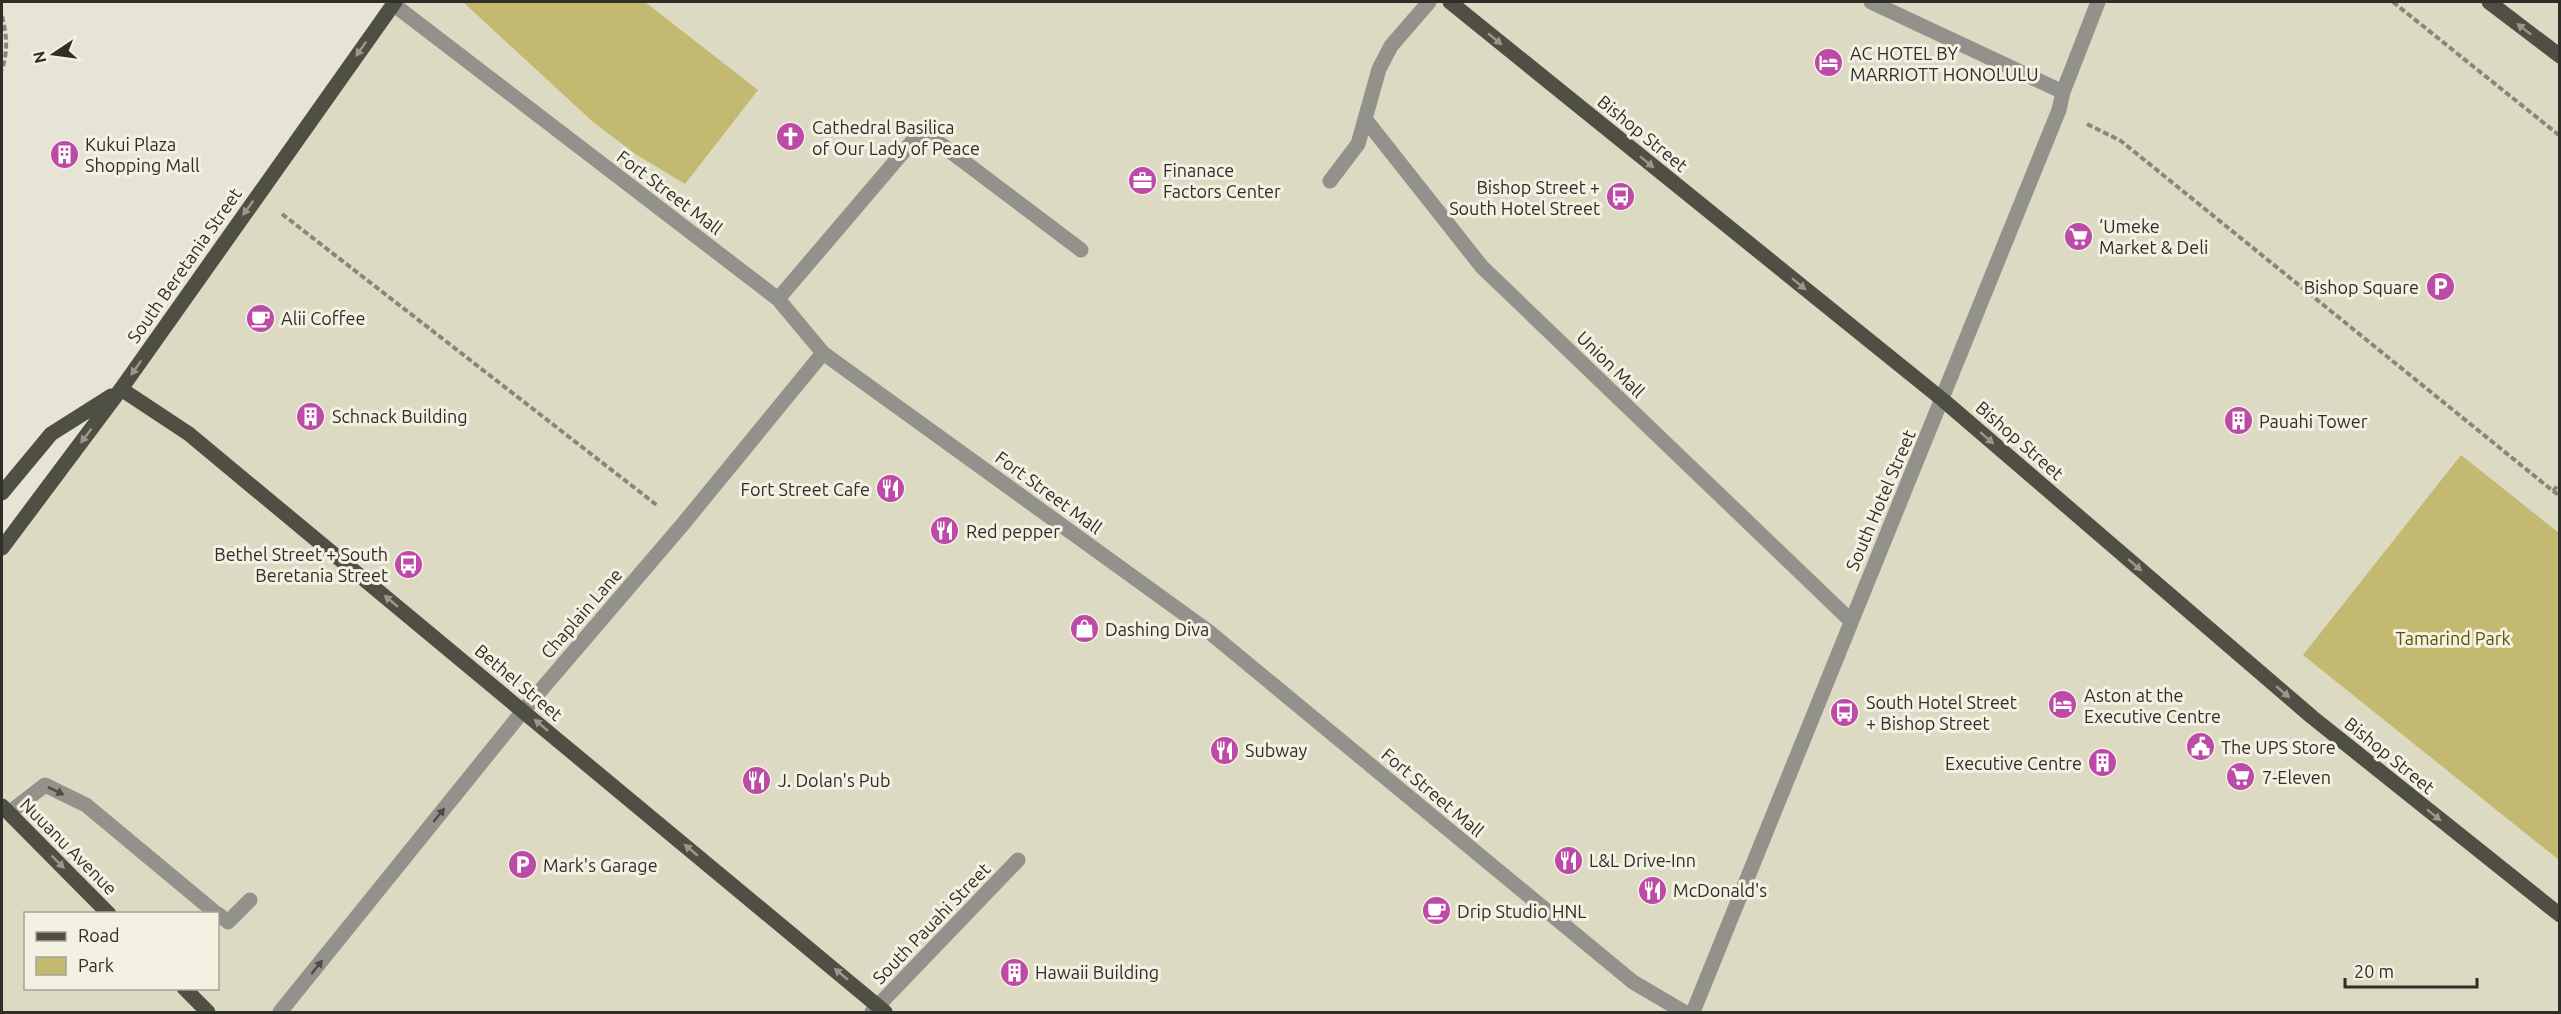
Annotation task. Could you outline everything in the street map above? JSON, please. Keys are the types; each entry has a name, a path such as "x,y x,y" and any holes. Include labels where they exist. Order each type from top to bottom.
{"main road":[{"name":"South Beretania Street","path":"2,548 121,389 393,2"},
{"name":"Bishop Street","path":"1450,2 1943,400 2312,717 2559,915"},
{"path":"2489,2 2559,56"},
{"path":"2,493 51,434 121,389"},
{"name":"Bethel Street","path":"121,389 189,434 524,711 879,1010"},
{"name":"Nuuanu Avenue","path":"5,810 107,912"},
{"path":"186,990 208,1012"}],"street":[{"name":"Fort Street Mall","path":"393,2 778,299 823,353 1208,631 1633,982 1684,1012"},
{"path":"1330,181 1358,144 1379,69 1391,46 1430,2"},
{"path":"1871,2 2063,92"},
{"name":"South Hotel Street","path":"1693,1012 1850,620 1943,400 2059,110 2063,92 2098,2"},
{"name":"Union Mall","path":"1365,119 1482,267 1850,620"},
{"path":"778,299 922,130 1081,250"},
{"name":"Chaplain Lane","path":"280,1012 524,711 823,353"},
{"path":"5,810 45,785 86,805 215,912"},
{"name":"South Pauahi Street","path":"879,1010 1018,860"},
{"path":"219,915 228,922 250,900"}],"path":[{"path":"2393,2 2559,136"},
{"path":"2,16 7,39 2,70"},
{"path":"2059,110 2121,141 2559,496"},
{"path":"257,195 682,524"},
{"path":"2553,491 2559,483"}],"shaded area":[{"path":"395,2 2559,2 2559,1012 2,1012 2,548"}],"green space":[{"path":"463,2 645,2 758,90 685,184 637,155 593,122"},
{"name":"Tamarind Park","path":"2461,455 2559,533 2559,860 2303,655"}],"place":[{"name":"AC HOTEL BY MARRIOTT HONOLULU","path":"1829,63"},
{"name":"Cathedral Basilica of Our Lady of Peace","path":"791,137"},
{"name":"Kukui Plaza Shopping Mall","path":"64,154"},
{"name":"Finanace Factors Center","path":"1142,180"},
{"name":"Bishop Street + South Hotel Street","path":"1621,197"},
{"name":"‘Umeke Market & Deli","path":"2078,236"},
{"name":"Bishop Square","path":"2440,287"},
{"name":"Alii Coffee","path":"260,318"},
{"name":"Schnack Building","path":"311,416"},
{"name":"Pauahi Tower","path":"2238,421"},
{"name":"Fort Street Cafe","path":"891,489"},
{"name":"Red pepper","path":"945,531"},
{"name":"Bethel Street + South Beretania Street","path":"409,564"},
{"name":"Dashing Diva","path":"1084,629"},
{"name":"Aston at the Executive Centre","path":"2063,705"},
{"name":"South Hotel Street + Bishop Street","path":"1845,712"},
{"name":"The UPS Store","path":"2200,747"},
{"name":"Subway","path":"1224,750"},
{"name":"Executive Centre","path":"2103,763"},
{"name":"7-Eleven","path":"2241,777"},
{"name":"J. Dolan's Pub","path":"757,780"},
{"name":"L&L Drive-Inn","path":"1568,860"},
{"name":"Mark's Garage","path":"522,865"},
{"name":"McDonald's","path":"1652,890"},
{"name":"Drip Studio HNL","path":"1436,911"},
{"name":"Hawaii Building","path":"1014,972"}]}
